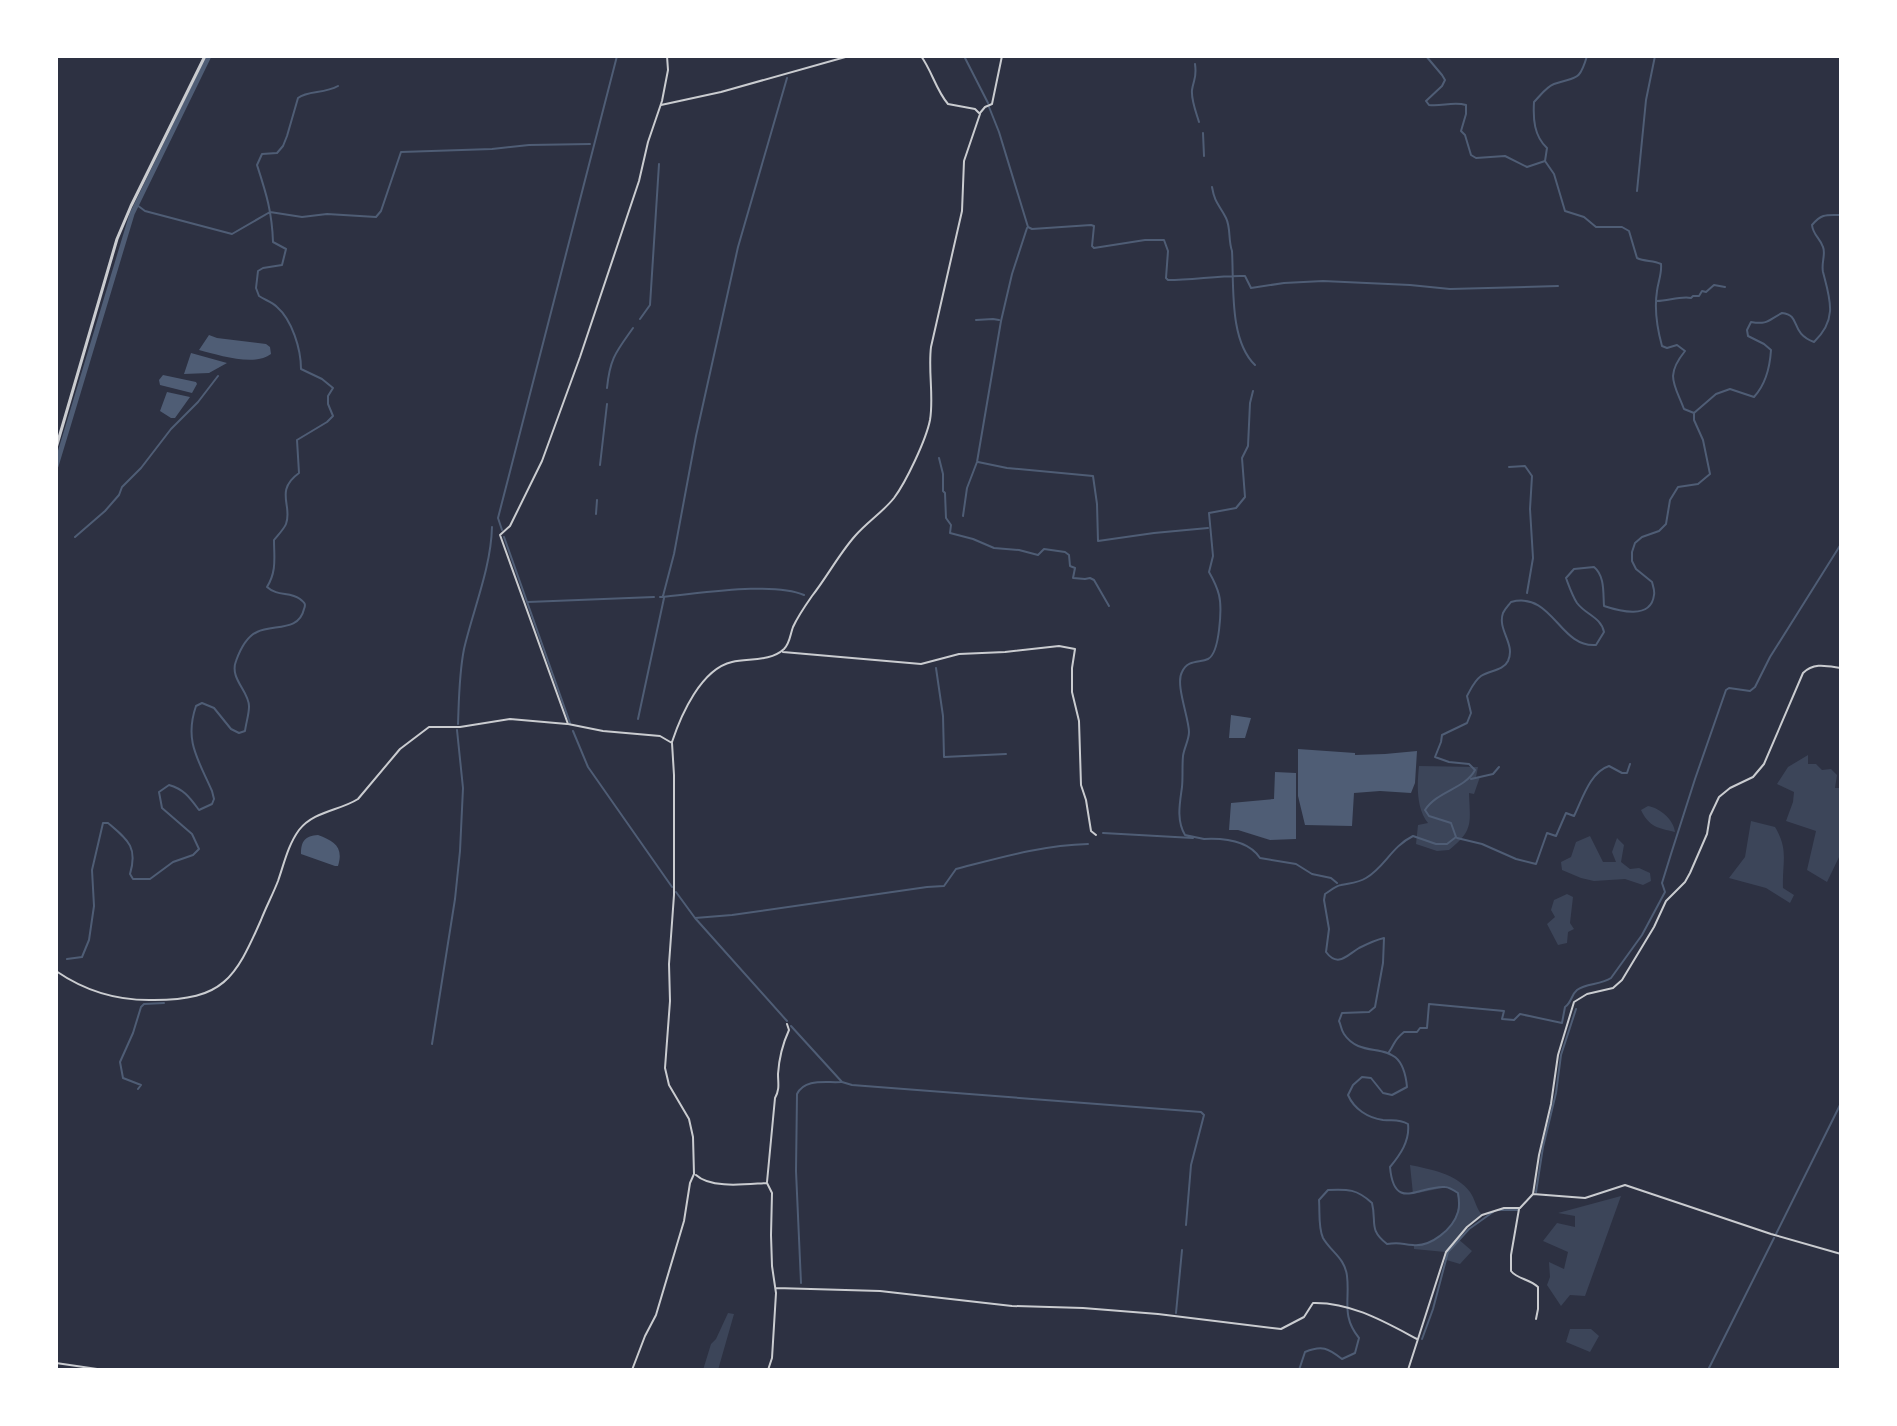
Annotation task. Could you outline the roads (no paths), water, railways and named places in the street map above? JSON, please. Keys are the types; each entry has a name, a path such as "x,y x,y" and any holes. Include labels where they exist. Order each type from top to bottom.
{"street":[{"path":"56,448 117,239 205,56"},
{"path":"568,724 500,535 510,526 542,461 619,241 661,105 668,70 667,56"},
{"path":"661,105 721,92 849,56"},
{"path":"921,56 948,104 975,109 980,114"},
{"path":"782,652 798,618 847,546 901,489 928,428 929,361 962,211 964,161 980,114 992,104 1002,56"},
{"path":"632,1370 656,1315 684,1221 694,1174 689,1119 669,1085 665,1068 674,895 672,743 681,716 707,676 721,665 782,652 921,664 959,654 1059,646 1075,649 1072,692 1079,721 1081,785 1091,831 1096,835"},
{"path":"1536,1319 1538,1287 1511,1271 1511,1255 1520,1208 1533,1194 1558,1055 1574,1002 1587,994 1613,988 1622,980 1666,901 1690,873 1719,797 1753,777 1764,764 1803,673 1817,665 1841,668"},
{"path":"56,971 85,988 132,1001 185,999 205,993 228,979 248,950 297,832 311,819 358,799 400,749 429,727 460,727 500,719 660,736 672,743"},
{"path":"768,1370 772,1358 776,1288 772,1266 772,1193 767,1183 780,1062 789,1030 787,1024"},
{"path":"694,1174 701,1180 734,1185 767,1183"},
{"path":"1533,1194 1585,1198 1625,1185 1841,1254"},
{"path":"1408,1370 1443,1259 1457,1238 1467,1227 1492,1211 1520,1208"},
{"path":"776,1288 880,1291 1012,1306 1158,1314 1281,1329 1304,1317 1313,1303 1342,1305 1417,1339"},
{"path":"56,1363 104,1370"}],"waterway":[{"path":"56,466 132,214 209,56"},
{"path":"502,530 498,518 617,56"},
{"path":"964,56 988,103"},
{"path":"1426,56 1445,80 1426,101 1429,105 1466,105 1461,131 1471,155 1476,158 1505,156 1527,167 1545,161 1554,174 1565,211 1584,217 1596,227 1622,227 1629,231 1637,258 1661,264 1656,319 1662,346 1677,345 1685,351 1675,367 1673,380 1684,409 1694,413"},
{"path":"1545,161 1547,148 1535,127 1534,102 1551,85 1579,75 1587,56"},
{"path":"1637,191 1646,100 1655,56"},
{"path":"1195,64 1192,94 1199,122"},
{"path":"663,596 738,247 787,78"},
{"path":"67,959 82,957 89,940 94,906 92,870 103,823 108,823 130,845 133,857 130,874 133,879 150,879 173,862 193,855 199,849 192,834 162,808 159,792 169,785 183,792 199,810 212,804 212,791 192,740 196,706 202,703 214,708 231,729 239,733 245,731 249,710 235,674 239,653 253,634 297,621 305,607 296,597 267,587 274,570 274,540 288,517 287,486 299,473 297,440 333,416 328,404 333,388 301,369 297,344 287,319 275,305 259,296 256,288 258,271 282,265 286,249 273,242 268,202 257,165 262,154 277,153 283,146 298,98 338,86"},
{"path":"989,107 1028,227 1091,225 1094,226 1094,248 1164,240 1168,251 1168,280 1245,276 1251,288 1323,281 1450,289 1558,286"},
{"path":"1203,133 1204,156"},
{"path":"137,205 145,211 232,234 270,212 302,217 327,214 376,217 381,211 401,152 590,144"},
{"path":"640,319 650,305 659,164"},
{"path":"1212,187 1228,226 1237,327 1247,354 1255,365"},
{"path":"1299,1370 1305,1352 1325,1349 1342,1359 1355,1353 1359,1338 1348,1315 1346,1270 1320,1229 1319,1200 1328,1190 1352,1191 1372,1203 1375,1230 1387,1244 1420,1245 1434,1240 1451,1225 1459,1205 1458,1193 1446,1187 1410,1194 1397,1189 1390,1167 1406,1142 1408,1124 1367,1115 1354,1105 1348,1095 1362,1077 1371,1078 1383,1093 1392,1095 1407,1087 1404,1070 1398,1060 1390,1054 1352,1043 1342,1031 1339,1021 1342,1013 1369,1012 1375,1007 1384,938 1342,959 1330,957 1326,952 1329,929 1325,894 1366,878 1413,836 1436,844 1447,844 1456,837 1451,823 1429,816 1425,810 1436,798 1465,782 1475,770 1469,764 1435,757 1442,735 1467,723 1471,713 1467,696 1475,683 1481,676 1500,669 1508,661 1510,649 1502,619 1511,602 1537,604 1573,638 1583,644 1596,645 1604,632 1600,623 1574,597 1566,578 1574,569 1594,567 1598,571 1603,585 1604,606 1634,612 1652,603 1652,582 1636,569 1632,552 1635,543 1642,537 1659,531 1666,524 1670,500 1678,487 1698,484 1710,474 1694,413 1716,394 1730,389 1754,397 1762,386 1771,350 1748,336 1751,322 1765,322 1782,313 1792,317 1806,338 1814,342 1822,333 1829,317 1830,300 1823,269 1824,250 1812,225 1822,217 1841,215"},
{"path":"963,516 967,488 977,462 1001,321 1027,228"},
{"path":"1657,301 1699,296 1714,285 1725,287"},
{"path":"976,320 999,320"},
{"path":"607,388 615,356 633,328"},
{"path":"75,537 105,511 218,376"},
{"path":"1204,839 1185,835 1180,823 1183,756 1189,732 1180,677 1187,665 1208,659 1218,639 1220,601 1209,572 1213,556 1209,513 1236,508 1245,497 1242,458 1248,446 1253,391"},
{"path":"600,465 607,404"},
{"path":"939,458 950,533 994,548 1038,555 1044,549 1065,552 1069,555 1070,566 1075,568 1073,578 1094,580 1109,606"},
{"path":"978,462 1007,468 1093,476 1098,541 1208,528"},
{"path":"1509,467 1525,466 1532,476 1530,509 1533,558 1527,593"},
{"path":"596,514 597,500"},
{"path":"458,724 462,658 485,573 492,527"},
{"path":"504,537 570,723"},
{"path":"1389,1052 1404,1032 1427,1028 1429,1004 1504,1011 1502,1019 1514,1020 1520,1014 1562,1023 1565,1007 1577,990 1611,978 1642,935 1665,892 1662,883 1726,690 1750,691 1755,687 1770,657 1841,544"},
{"path":"660,597 754,589 804,595"},
{"path":"528,602 654,597"},
{"path":"638,719 664,598"},
{"path":"936,668 943,716 944,757 1006,754"},
{"path":"432,1044 460,851 463,788 457,730"},
{"path":"573,731 588,767 672,887"},
{"path":"1457,838 1536,864 1547,833 1556,836 1566,813 1574,816 1587,787 1597,774 1609,766 1627,773 1630,764"},
{"path":"1471,779 1493,774 1499,767"},
{"path":"1103,833 1193,838"},
{"path":"1204,839 1235,841 1249,847 1260,858 1296,864 1337,883"},
{"path":"695,918 944,886 956,869 1038,849 1088,844"},
{"path":"676,892 695,918 787,1021"},
{"path":"138,1089 141,1085 123,1078 120,1062 141,1007 144,1004 164,1003"},
{"path":"1536,1192 1561,1055 1576,1009"},
{"path":"791,1026 842,1082 852,1085 1201,1112 1204,1115 1191,1165 1186,1225"},
{"path":"801,1283 796,1171 797,1094 810,1083 841,1082"},
{"path":"1776,1234 1841,1103"},
{"path":"1499,1210 1518,1210"},
{"path":"1422,1339 1448,1252 1469,1229 1493,1212"},
{"path":"1708,1370 1774,1238"},
{"path":"1176,1313 1182,1250"}]}
